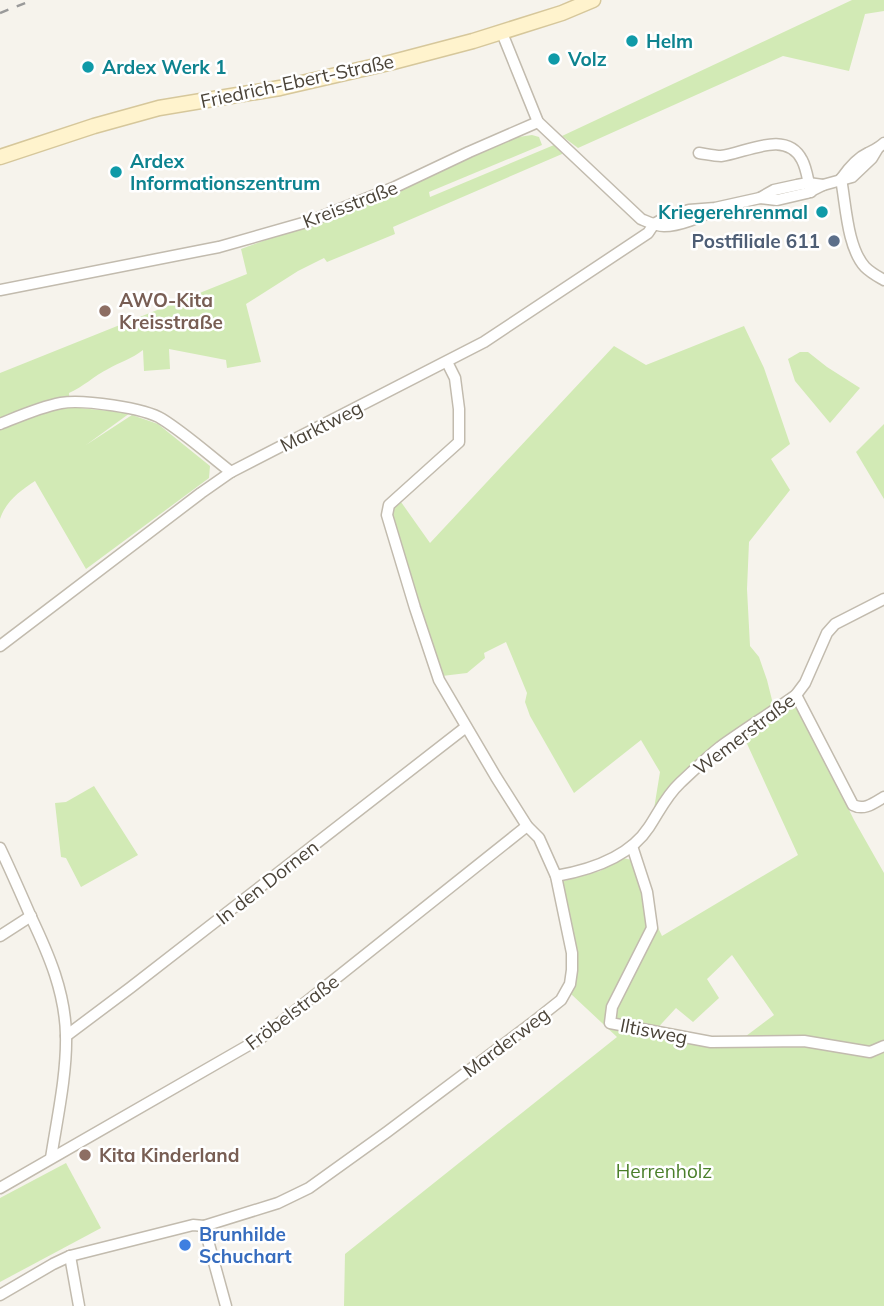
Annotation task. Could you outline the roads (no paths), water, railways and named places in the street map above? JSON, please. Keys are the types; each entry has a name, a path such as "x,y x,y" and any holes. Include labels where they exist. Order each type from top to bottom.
{"street":[{"name":"Friedrich-Ebert-Straße","path":"0,157 159,108 280,88 393,62 502,33 593,0"},
{"path":"502,33 538,122 641,219 654,224 668,216 689,211 760,198 777,200 841,179 865,154 881,146"},
{"name":"Kreisstraße","path":"0,290 219,247 310,221 395,187 538,122"},
{"path":"699,153 720,156 765,145 785,145 795,150 802,161 810,188"},
{"path":"841,179 857,255 871,272 884,280"},
{"name":"Marktweg","path":"0,646 231,472 484,342 648,233 654,224"},
{"name":"Marderweg","path":"0,1295 70,1256 193,1225 204,1226 278,1203 309,1188 561,1000 569,984 572,953 556,876 539,838 527,826 439,680 387,515 389,505 459,442 455,378 447,362"},
{"path":"0,424 40,407 65,402 141,410 162,418 231,472"},
{"name":"Wemerstraße","path":"556,876 597,866 632,846 650,826 665,799 685,779 718,749 796,695 805,683 827,633 835,624 884,599"},
{"path":"796,695 853,805 866,807 884,797"},
{"name":"In den Dornen","path":"66,1036 466,727"},
{"name":"Fröbelstraße","path":"0,1188 261,1038 527,826"},
{"name":"Iltisweg","path":"632,846 647,892 652,928 612,1007 610,1023 711,1042 804,1041 870,1052 884,1046"},
{"path":"0,848 48,952 59,983 66,1036 51,1158"},
{"path":"0,936 31,916"},
{"path":"204,1226 226,1306"},
{"path":"70,1256 79,1306"}],"railway":[{"path":"0,13 33,0"}],"place":[{"name":"Helm","path":"632,41"},
{"name":"Volz","path":"554,59"},
{"name":"Ardex Werk 1","path":"88,67"},
{"name":"Ardex Informationszentrum","path":"116,172"},
{"name":"Kriegerehrenmal","path":"822,212"},
{"name":"Postfiliale 611","path":"834,241"},
{"name":"AWO-Kita Kreisstraße","path":"105,311"},
{"name":"Kita Kinderland","path":"85,1155"},
{"name":"Brunhilde Schuchart","path":"185,1245"}],"park label":[{"name":"Herrenholz","path":"664,1171"}]}
